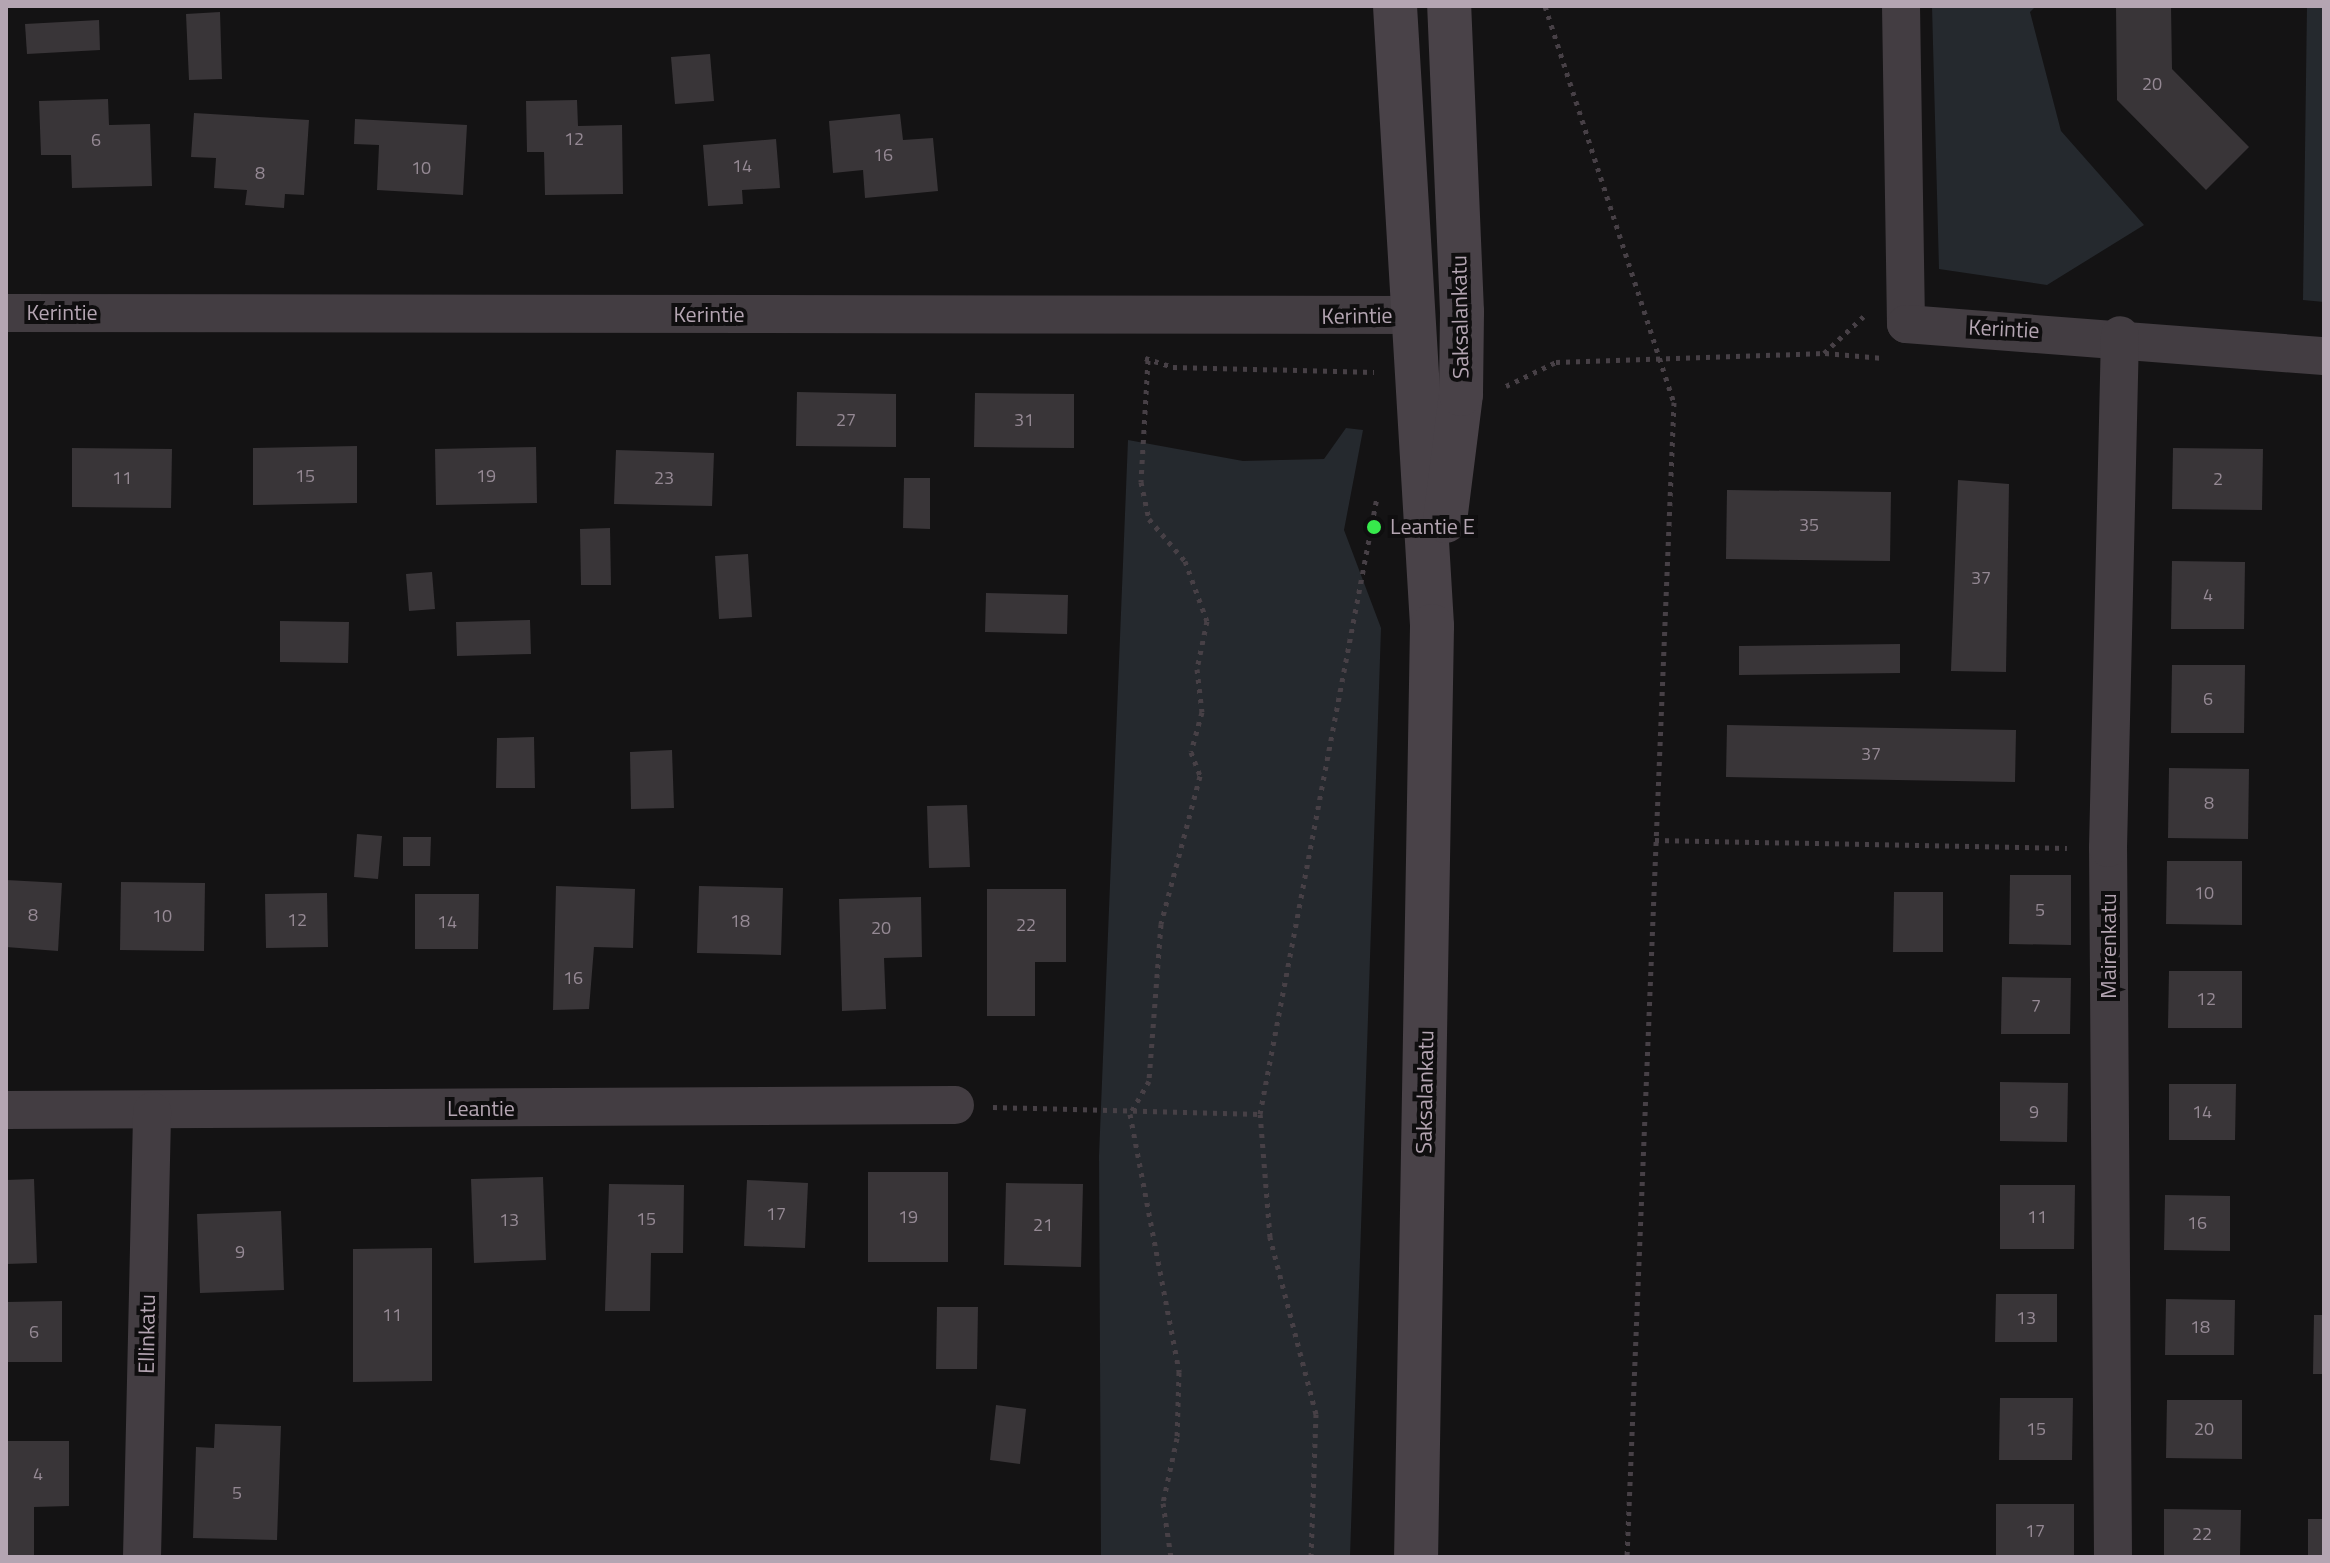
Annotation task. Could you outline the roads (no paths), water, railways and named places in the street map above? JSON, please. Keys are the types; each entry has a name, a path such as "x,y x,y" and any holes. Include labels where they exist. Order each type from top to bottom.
{"main road":[{"name":"Saksalankatu","path":"1395,6 1432,626 1416,1557"},
{"name":"Saksalankatu","path":"1432,626 1461,394 1449,6"}],"street":[{"name":"Kerintie","path":"1901,6 1906,324 2120,335 2324,356"},
{"name":"Kerintie","path":"6,313 1413,315"},
{"name":"Mairenkatu","path":"2113,1557 2108,848 2120,335"},
{"name":"Leantie","path":"6,1110 955,1105"},
{"name":"Ellinkatu","path":"142,1557 152,1111"}],"place":[{"name":"Leantie E","path":"1374,527"}]}
